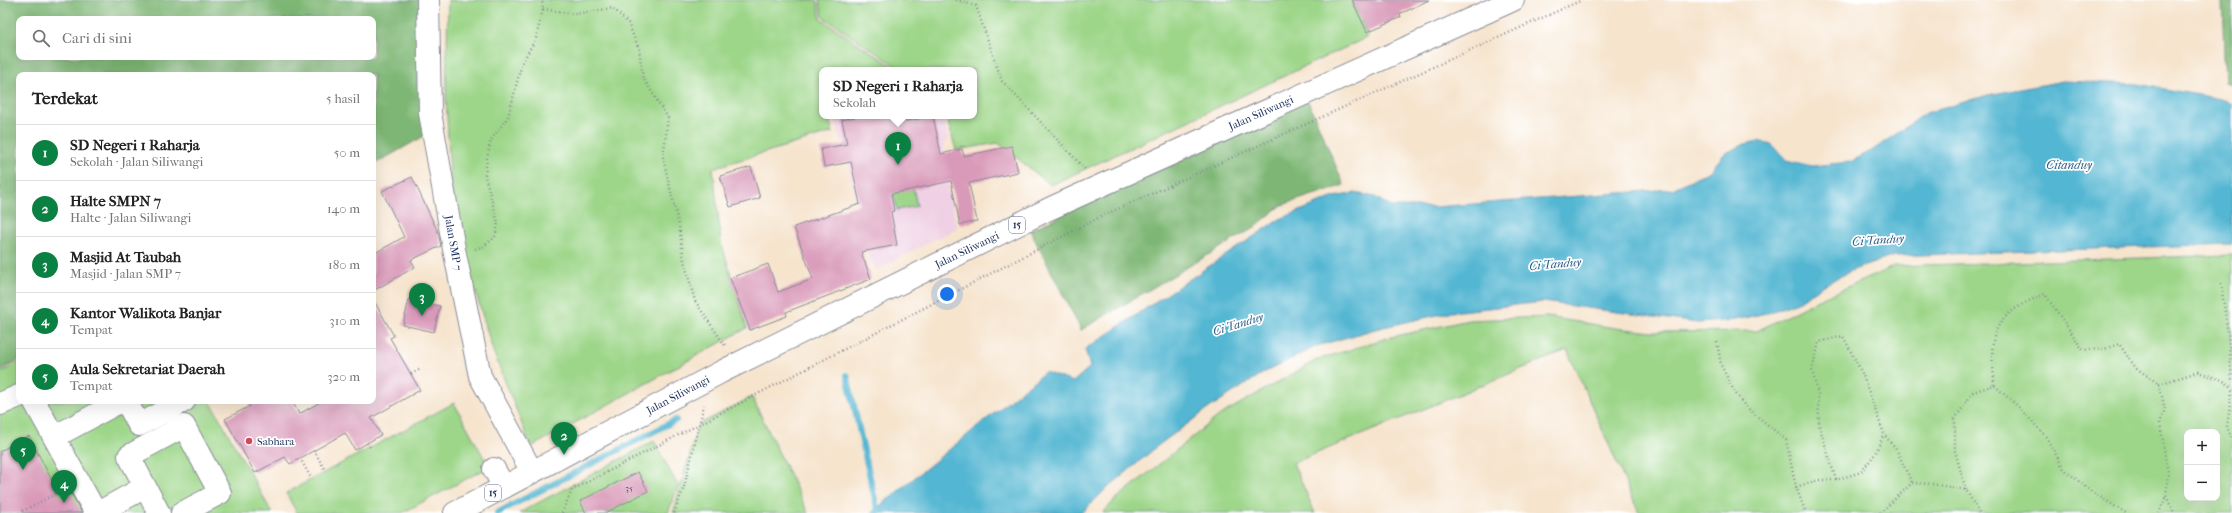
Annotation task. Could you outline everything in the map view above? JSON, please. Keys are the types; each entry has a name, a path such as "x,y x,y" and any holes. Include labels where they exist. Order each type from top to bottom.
{"main road":[{"name":"Jalan SMP 7","path":"428,0 430,113 454,249 480,376 532,472"},
{"name":"Jalan Siliwangi","path":"455,513 499,478 532,472 736,365 1094,188 1513,0"},
{"path":"0,404 16,397"},
{"path":"36,404 97,513 146,487"},
{"path":"54,437 115,404"},
{"path":"128,404 151,444"},
{"path":"139,425 178,404"},
{"path":"159,513 129,456 184,426 220,493 182,513"}],"path":[{"path":"454,249 464,252 484,246 495,237 498,223 486,176 491,140 508,117 522,63 536,38 543,9 542,0"},
{"path":"956,0 976,6 1002,81 1085,169 1094,188"},
{"path":"562,513 572,490 1102,216 1582,0"},
{"path":"543,9 574,14 613,8 628,23 639,49 643,78 668,118 663,158 677,218 684,261 695,301 719,334 736,365"},
{"path":"2221,283 2228,334 2232,381"},
{"path":"2126,513 2092,492 2064,470 2046,437 2021,410 1994,385 1993,341 2003,319 2018,305 2045,294 2083,350 2104,350 2119,344 2136,368 2159,384 2165,410 2160,423 2168,473 2166,496 2159,513"},
{"path":"1836,480 1819,425 1818,394 1812,370 1819,342 1843,336 1862,373 1884,434 1897,451 1912,483"},
{"path":"1717,342 1720,365 1734,391 1745,406 1786,440 1796,487 1806,513"},
{"path":"411,374 421,369"},
{"path":"2159,384 2198,372 2222,380 2232,387"},
{"path":"674,513 684,487 698,425 711,378"},
{"path":"1979,513 1966,490 1955,451 1955,419 1973,392 1994,385"},
{"path":"2232,390 2227,427 2232,440"},
{"path":"1796,487 1818,480 1836,480 1861,472 1875,454 1884,434"},
{"path":"367,443 370,447"},
{"path":"314,450 325,470"},
{"path":"300,458 311,478"},
{"path":"19,513 79,482"},
{"path":"1912,483 1966,490"},
{"path":"1880,513 1912,483"},
{"path":"2166,496 2174,513"}],"shaded area":[{"path":"943,119 948,139 943,147 950,184 948,187 957,228 876,270 868,255 844,142 840,140 836,120"}],"green space":[{"path":"0,0 424,0 426,135 376,163 376,72 16,72 16,362 0,370"},
{"path":"448,0 817,0 821,19 893,67 819,67 819,119 830,119 833,132 713,168 721,242 747,328 531,447 493,351 452,211 446,99"},
{"path":"819,0 1352,0 1368,37 1051,185 998,143 956,150 947,119 977,119 977,67 898,67 823,17"},
{"path":"2222,0 2232,0 2232,84 2225,82"},
{"path":"1308,101 1344,185 1282,205 1252,229 1081,330 1030,230"},
{"path":"900,126 917,206 897,210 880,130"},
{"path":"2232,255 2232,513 1639,513 1567,350 1293,463 1315,513 1103,513 1115,500 1220,415 1317,360 1387,338 1469,320 1547,317 1615,328 1653,332 1757,331 1816,301 1895,266"},
{"path":"16,364 16,404 212,404 272,513 0,513 0,373"},
{"path":"752,397 808,513 673,513 698,425"},
{"path":"454,403 489,467 402,513 297,513 286,493"},
{"path":"654,441 678,486 668,513 519,513"}],"water":[{"name":"Citanduy","path":"2063,81 2137,84 2221,99 2232,104 2232,244 1894,256 1853,270 1820,287 1800,301 1771,312 1735,320 1698,323 1543,302 1451,312 1379,328 1317,346 1265,372 1212,406 1160,444 1104,491 1082,513 871,513 1045,372 1073,382 1090,367 1085,349 1280,219 1334,197 1355,193 1375,197 1391,207 1434,207 1672,189 1710,171 1724,154 1745,144 1758,141 1772,144 1786,160 1812,166 1850,162 1873,150 1926,113 1988,95"}],"building":[{"path":"1352,0 1429,0 1400,14 1401,17 1367,32"},
{"path":"895,119 896,123 917,119 934,119 941,154 962,149 964,156 1012,146 1018,172 969,183 977,221 960,225 951,181 891,194 894,211 891,212 897,245 861,252 871,279 786,312 787,316 750,330 730,278 768,264 778,292 813,279 794,227 860,204 851,162 824,167 821,149 847,144 842,120"},
{"path":"751,167 760,198 730,207 720,176"},
{"path":"412,177 438,232 441,246 411,260 415,267 376,289 376,252 404,237 382,191"},
{"path":"409,299 440,306 434,332 403,325"},
{"path":"376,304 394,336 390,338 420,390 371,418 381,435 355,450 345,433 290,464 285,457 255,473 225,419 250,406 249,404 294,404 299,414 317,404 376,404"},
{"path":"29,436 61,498 71,493 82,513 0,513 0,451"},
{"path":"638,472 648,491 605,513 586,513 580,501"}],"waterway":[{"path":"847,375 878,513"},
{"path":"497,513 676,420"}],"place":[{"name":"SD Negeri 1 Raharja","path":"898,165"},
{"name":"Masjid At Taubah","path":"422,316"},
{"name":"Sabhara","path":"249,441"},
{"name":"Halte SMPN 7","path":"564,455"},
{"name":"Aula Sekretariat Daerah","path":"23,470"},
{"name":"Kantor Walikota Banjar","path":"64,503"}],"water label":[{"name":"Ci Tanduy","path":"1878,240"},
{"name":"Ci Tanduy","path":"1555,264"},
{"name":"Ci Tanduy","path":"1238,324"}]}
